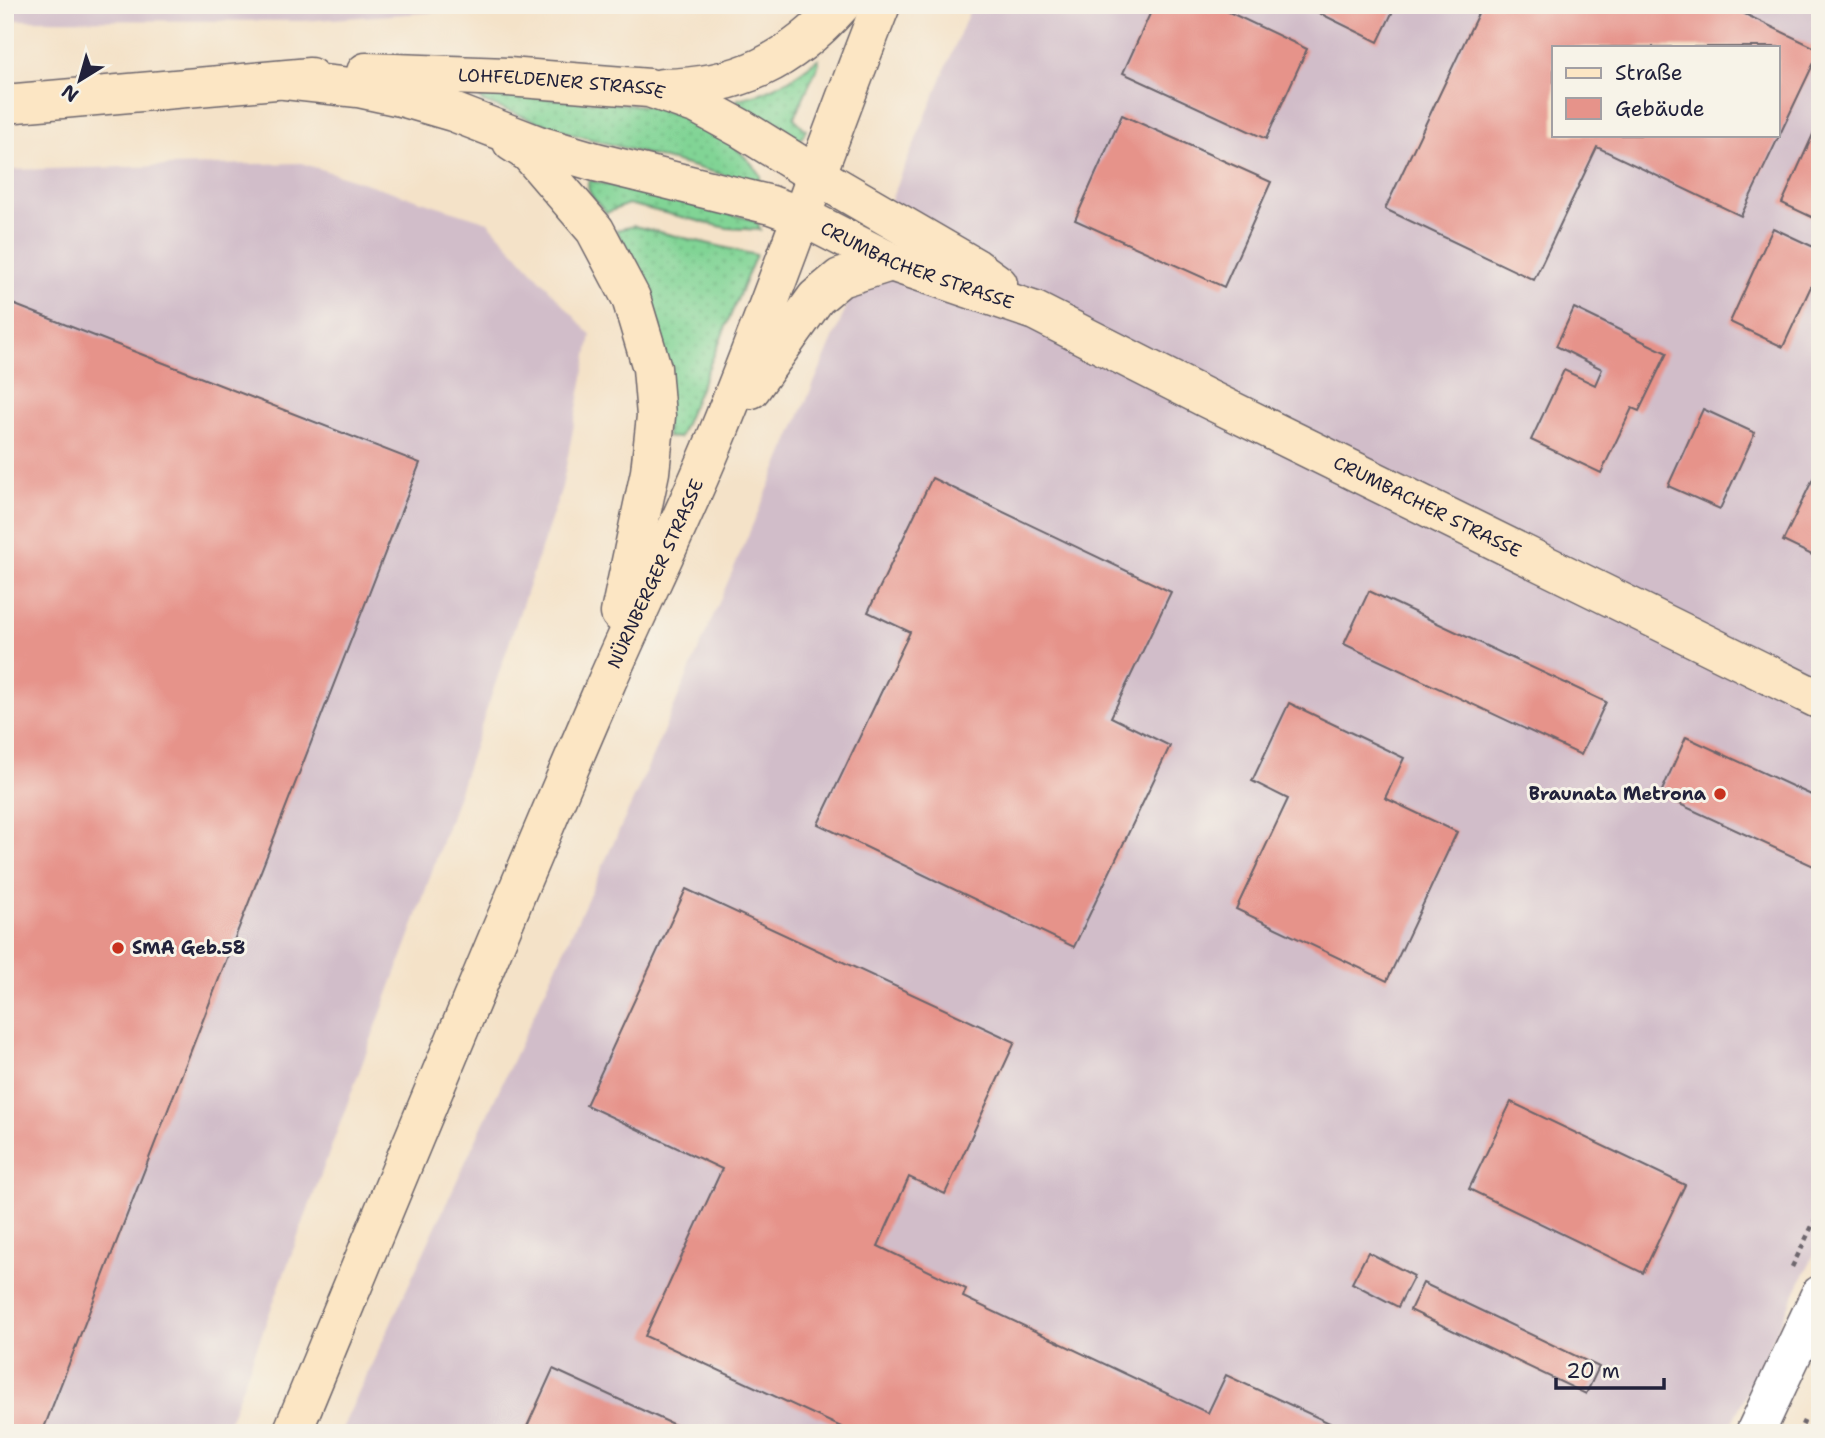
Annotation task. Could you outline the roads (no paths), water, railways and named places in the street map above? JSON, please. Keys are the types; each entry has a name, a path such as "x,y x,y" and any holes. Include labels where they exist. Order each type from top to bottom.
{"main road":[{"path":"649,88 689,88 718,84 764,68 803,43 841,5"},
{"name":"NÜRNBERGER STRASSE","path":"292,1433 502,927 717,436 783,270 800,216 881,5"},
{"name":"LOHFELDENER STRASSE","path":"5,104 351,72 508,77 649,88 698,105 816,175"},
{"name":"LOHFELDENER STRASSE","path":"285,80 358,88 405,98 596,162 771,205 800,216"},
{"path":"490,128 529,153 595,230 631,298 652,368 656,416 650,472 605,687"},
{"name":"CRUMBACHER STRASSE","path":"816,175 976,268 1035,311"},
{"name":"CRUMBACHER STRASSE","path":"800,216 891,262 1035,311 1820,700"},
{"path":"717,436 816,298 840,278 891,262"}],"street":[{"path":"1755,1433 1820,1295"}],"place":[{"name":"Braunata Metrona","path":"1720,794"},
{"name":"SMA Geb.58","path":"118,948"}]}
